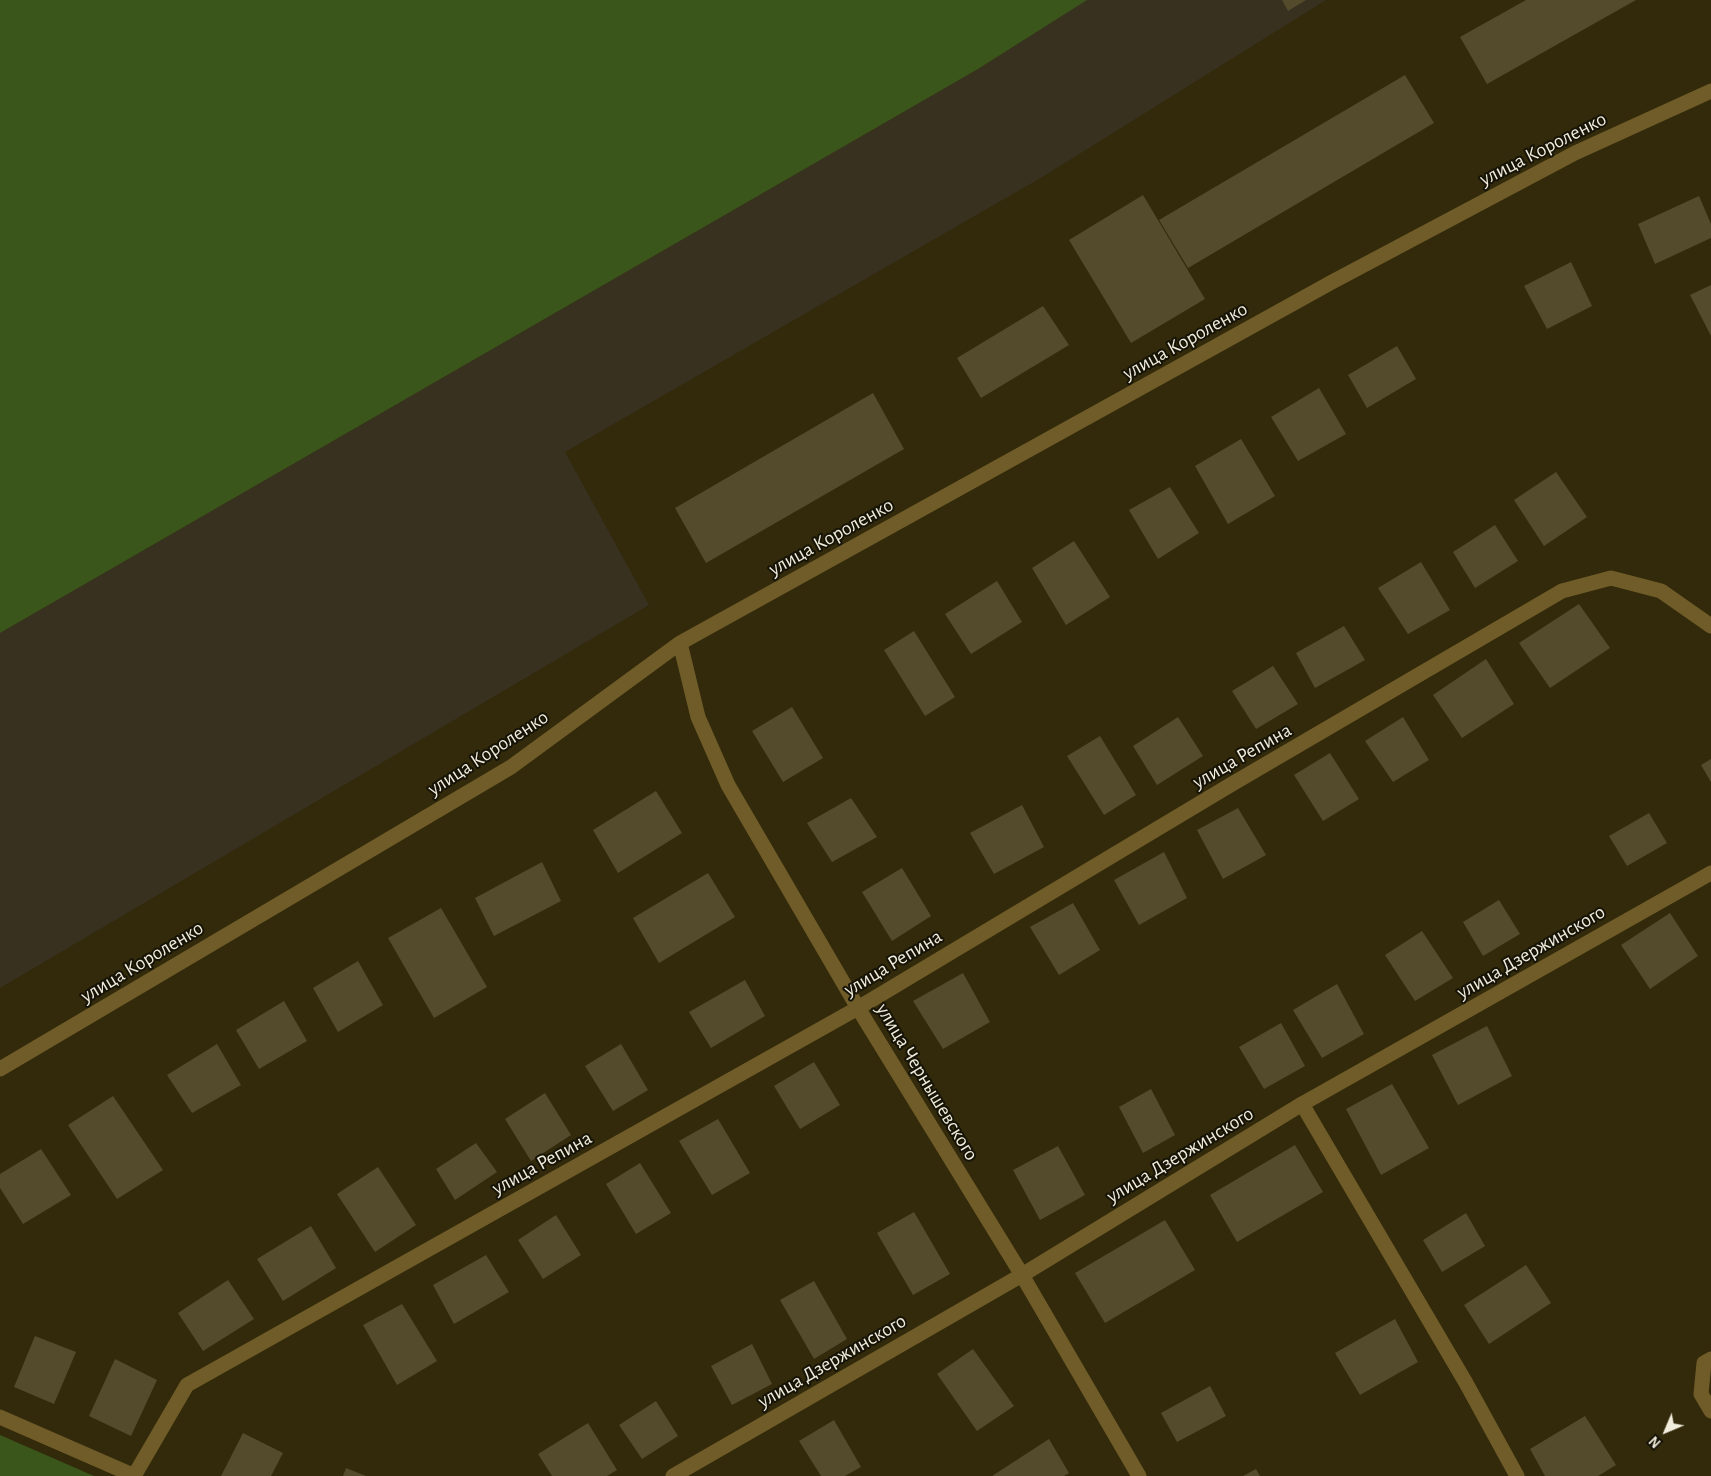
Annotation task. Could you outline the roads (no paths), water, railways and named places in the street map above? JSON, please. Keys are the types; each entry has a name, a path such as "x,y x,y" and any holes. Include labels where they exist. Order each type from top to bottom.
{"street":[{"name":"улица Короленко","path":"0,1069 511,767 680,643 1341,277 1575,153 1711,91"},
{"name":"улица Репина","path":"134,1476 187,1385 858,1008 1232,784 1562,592 1611,578 1661,591 1711,626"},
{"name":"улица Чернышевского","path":"680,643 698,717 728,785 858,1008 1022,1275 1140,1476"},
{"name":"улица Дзержинского","path":"673,1476 1022,1275 1302,1104 1711,872"},
{"path":"1302,1104 1466,1383 1517,1476"},
{"path":"1711,1359 1704,1362 1701,1394 1711,1412"},
{"path":"0,1418 134,1476"}]}
